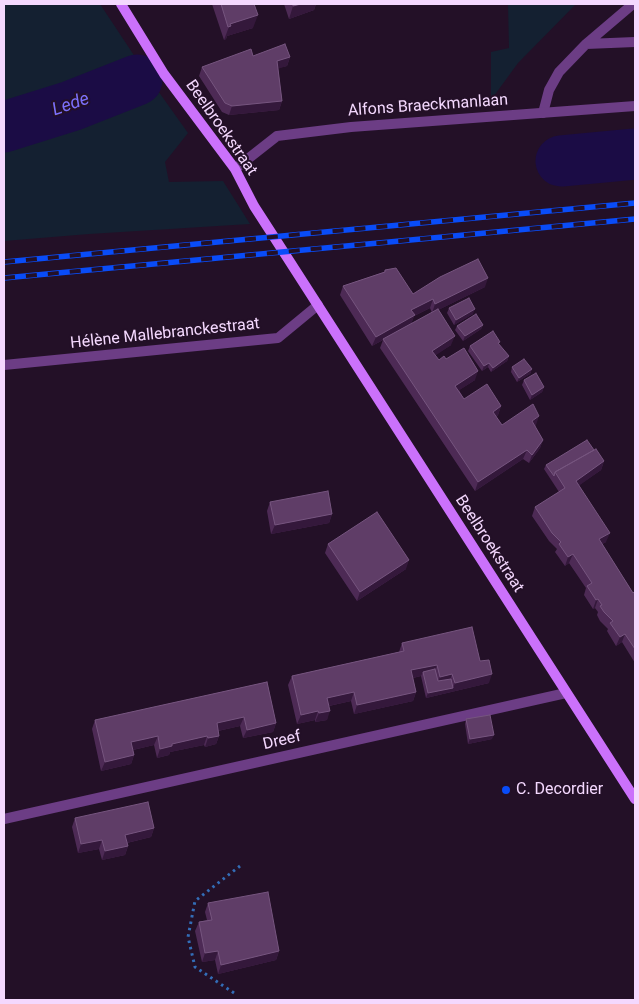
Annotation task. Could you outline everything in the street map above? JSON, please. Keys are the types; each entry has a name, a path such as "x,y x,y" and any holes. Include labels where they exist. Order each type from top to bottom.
{"street":[{"name":"Beelbroekstraat","path":"121,4 164,74 235,169 254,206 283,252 635,799"},
{"path":"543,113 549,90 559,72 586,44 632,4"},
{"path":"586,44 635,42"},
{"name":"Alfons Braeckmanlaan","path":"235,169 277,136 351,127 635,106"},
{"name":"Hélène Mallebranckestraat","path":"4,364 278,338 318,305"},
{"name":"Dreef","path":"4,819 566,693"}],"path":[{"path":"234,993 196,967 188,937 195,902 240,866"}],"shaded area":[{"path":"4,4 100,4 188,133 165,162 169,182 223,181 250,224 4,241"},
{"path":"508,4 576,4 518,63 491,100 491,52 509,48"}],"building":[{"path":"221,4 254,4 258,15 230,24 231,26 228,27"},
{"path":"285,44 290,57 277,61 282,101 232,106 225,103 202,67 251,49 253,56"},
{"path":"478,259 488,278 435,304 433,299 411,310 415,315 376,337 343,286 385,272 385,270 396,268 413,294 440,277"},
{"path":"469,298 475,309 456,320 449,308"},
{"path":"438,309 455,336 432,351 439,360 444,356 446,359 464,348 478,371 455,386 464,399 487,384 501,406 493,412 502,425 533,404 539,416 532,421 543,440 532,455 527,450 478,482 383,339"},
{"path":"476,314 483,325 465,336 457,326"},
{"path":"493,331 500,342 498,343 509,356 493,368 489,363 484,366 470,346"},
{"path":"524,359 532,369 519,378 512,367"},
{"path":"536,373 544,387 532,395 524,380"},
{"path":"587,440 594,450 555,472 554,476 546,465"},
{"path":"596,449 604,461 576,481 610,533 599,539 633,593 635,591 635,649 625,634 620,637 610,623 613,621 604,612 600,606 602,605 598,599 596,600 587,586 592,583 573,554 568,557 559,544 561,542 552,533 535,507 565,488 555,472"},
{"path":"328,491 332,514 275,525 270,502"},
{"path":"377,512 409,560 360,592 328,544"},
{"path":"472,627 480,661 489,660 492,674 455,683 452,674 440,677 437,665 411,670 416,692 357,705 354,692 327,698 330,711 319,713 318,711 301,715 292,676 404,651 402,643"},
{"path":"435,669 438,681 451,679 453,688 428,693 423,672"},
{"path":"267,682 276,723 247,730 244,717 217,723 219,736 208,738 207,736 172,744 172,746 160,749 158,736 131,742 134,755 105,762 95,720"},
{"path":"490,715 494,735 470,739 466,719"},
{"path":"148,802 154,828 125,835 128,846 105,851 102,840 81,844 75,818"},
{"path":"268,892 279,951 221,965 218,951 205,953 199,922 212,920 208,903"}],"waterway":[{"name":"Lede","path":"4,127 71,106 137,80"},
{"path":"561,161 635,154"}],"railway":[{"path":"4,262 635,203"},
{"path":"4,278 635,219"}],"place":[{"name":"C. Decordier","path":"506,790"}]}
